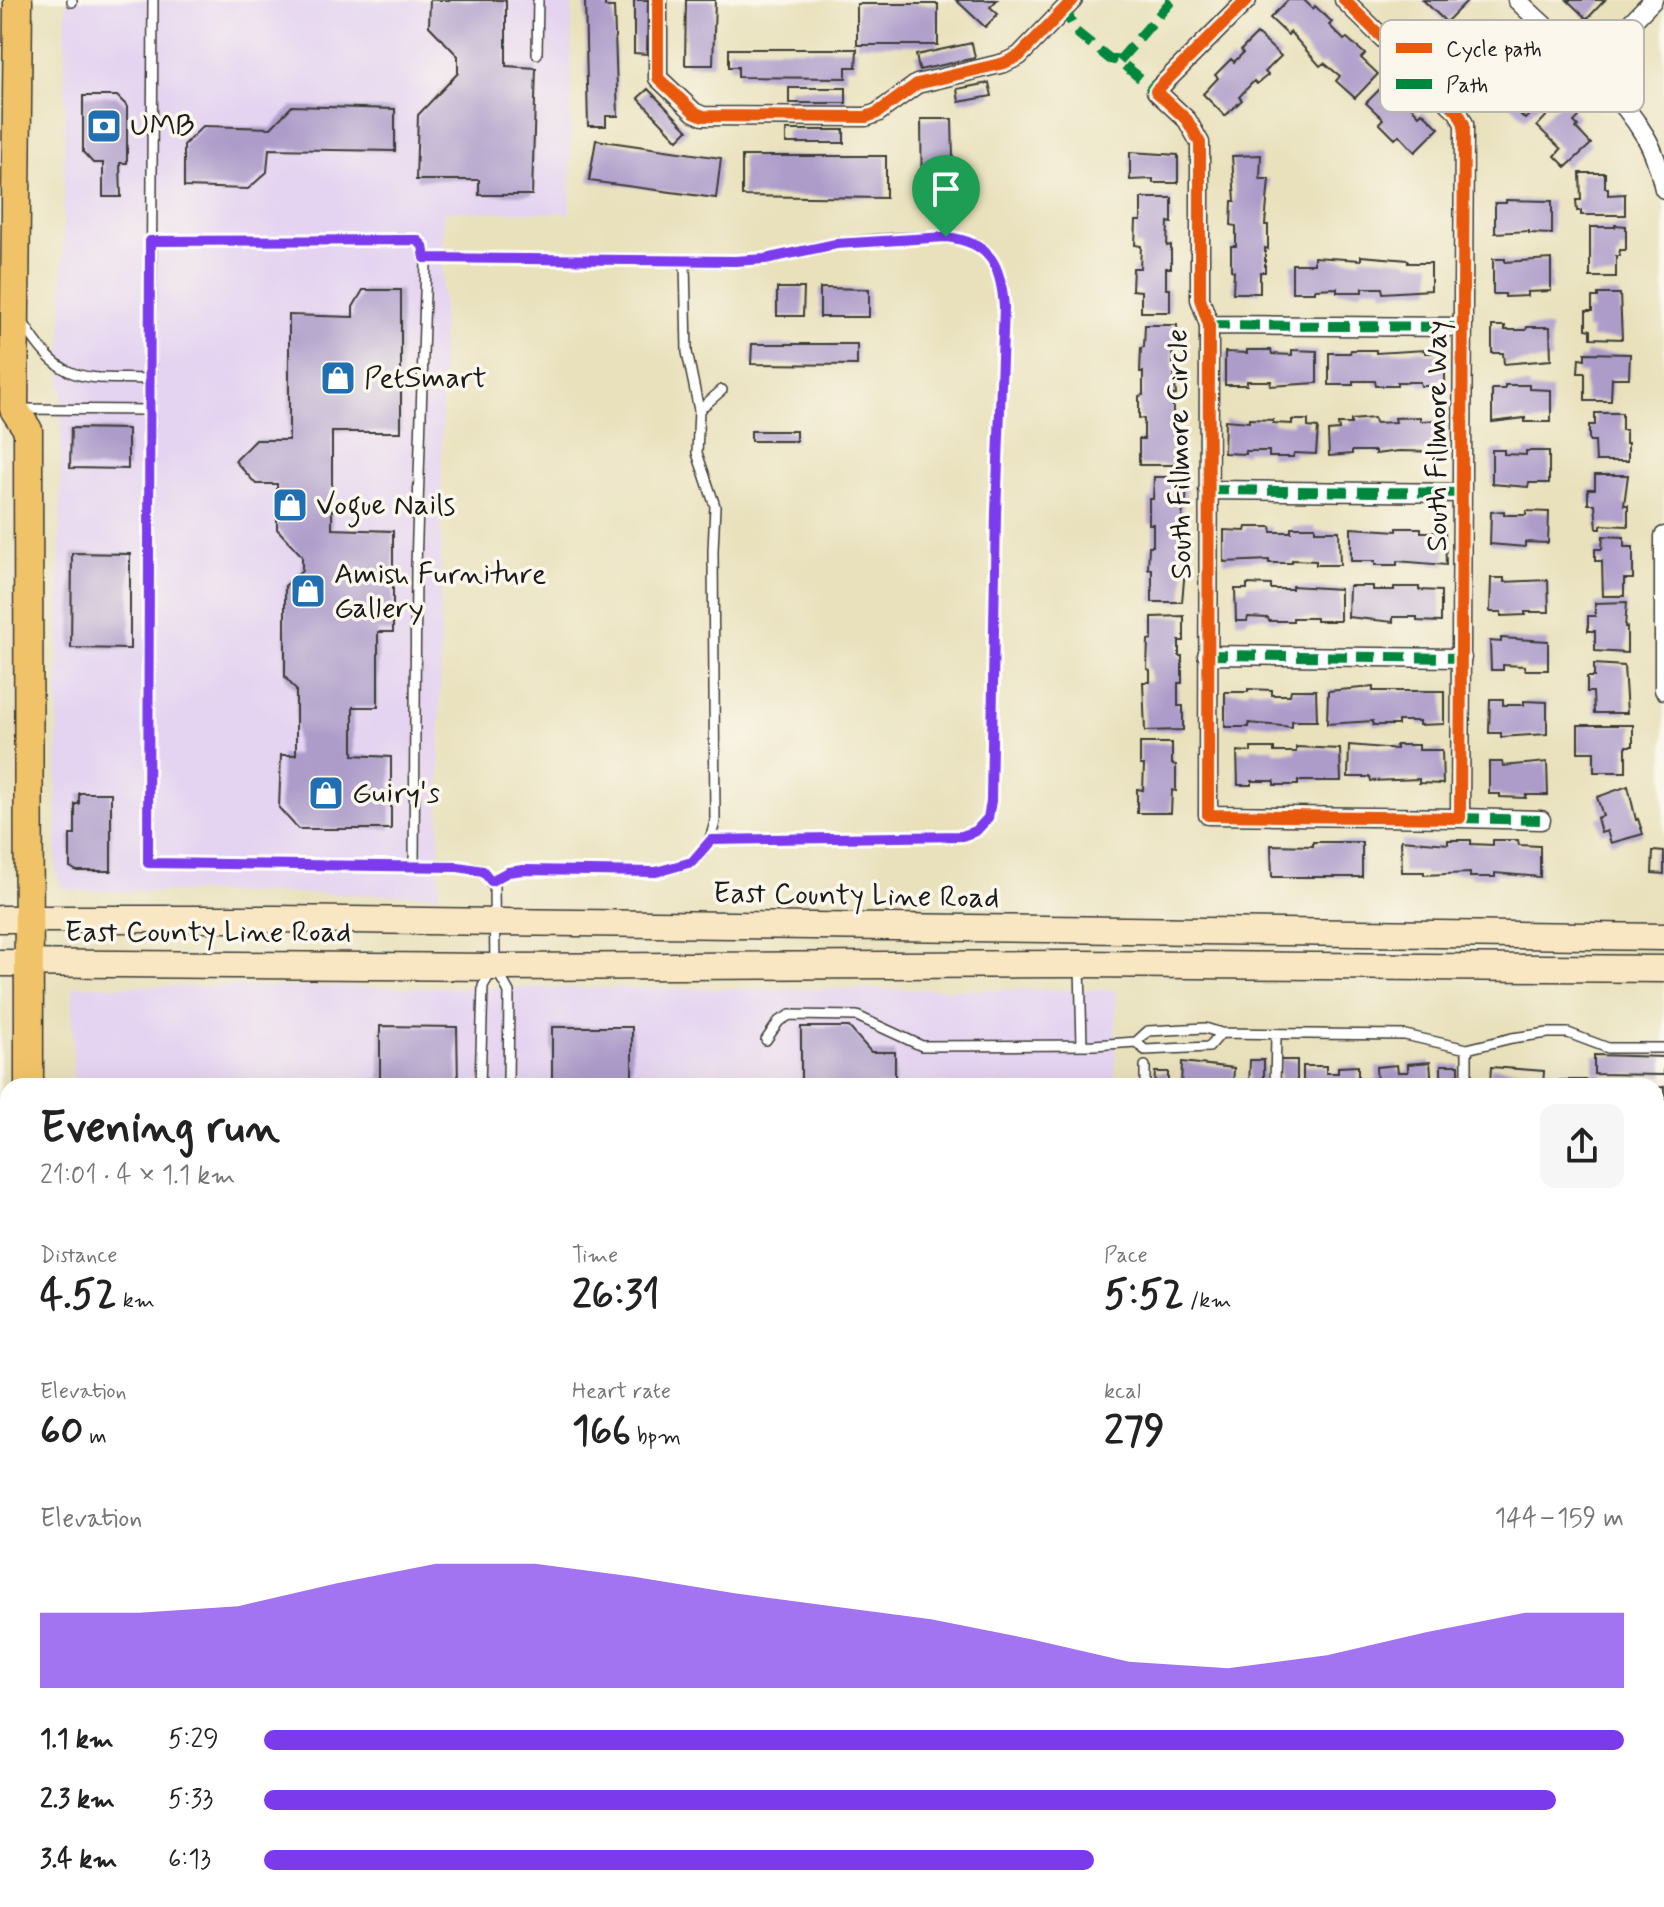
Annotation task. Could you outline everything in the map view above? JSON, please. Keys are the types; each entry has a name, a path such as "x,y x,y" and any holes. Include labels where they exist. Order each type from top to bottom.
{"main road":[{"path":"18,0 16,311 7,404 28,430 29,1078"},
{"name":"East County Line Road","path":"0,919 1664,937"},
{"name":"East County Line Road","path":"0,963 495,967 1080,964 1664,969"}],"street":[{"path":"658,0 658,78 694,112 703,116 872,116 910,87 1004,63 1019,56 1065,3"},
{"name":"South Fillmore Circle","path":"1247,0 1156,91 1187,120 1200,143 1200,299 1209,325 1208,815 1460,818"},
{"name":"South Fillmore Way","path":"1344,0 1380,36"},
{"path":"1517,0 1538,20"},
{"path":"1634,20 1653,0"},
{"name":"South Fillmore Way","path":"1457,112 1463,118 1460,818"},
{"path":"1629,112 1647,139 1664,189"},
{"name":"South Fillmore Circle","path":"1209,325 1389,326"},
{"name":"South Fillmore Way","path":"1389,326 1463,327"},
{"name":"South Fillmore Circle","path":"1208,490 1344,492"},
{"name":"South Fillmore Way","path":"1344,492 1462,493"},
{"path":"1664,536 1664,690"},
{"path":"1207,655 1462,658"},
{"path":"1460,818 1541,820"}],"lane":[{"path":"153,0 148,863 414,866 483,871 491,881 495,894 495,967 509,992 508,1078"},
{"path":"537,54 538,0"},
{"path":"425,258 685,262 765,259 809,248 929,237 960,239 982,249 993,260 1001,280 1004,307 996,503 992,771 988,818 976,831 962,836 711,840"},
{"path":"150,241 417,240 423,246 414,866"},
{"path":"491,881 508,872 523,870 669,870 692,862 711,840 715,821 715,506 697,453 699,410 687,352 685,262"},
{"path":"16,311 43,354 66,371 85,377 149,379"},
{"path":"699,410 722,390"},
{"path":"7,404 149,410"},
{"path":"1080,964 1082,1045"},
{"path":"480,1078 483,986 495,967"},
{"path":"766,1040 775,1025 785,1017 833,1015 866,1019 922,1046 1136,1042 1148,1031 1205,1028 1221,1033 1276,1035 1405,1035 1467,1049 1512,1038 1568,1033 1608,1048 1664,1048"},
{"path":"1136,1042 1145,1050 1209,1047 1221,1033"},
{"path":"1275,1078 1276,1035"},
{"path":"1467,1049 1467,1078"},
{"path":"1145,1066 1145,1078"}],"shaded area":[{"path":"66,0 572,0 570,213 443,211 439,895 75,891 64,888 58,880"},
{"path":"73,986 1116,990 1115,1078 73,1078"}],"building":[{"path":"430,0 506,0 506,66 536,68 532,195 479,195 479,180 416,180 418,115 458,73 458,56 429,26"},
{"path":"585,0 605,0 605,7 614,7 618,116 606,116 606,126 588,126"},
{"path":"634,0 648,0 647,54 634,53"},
{"path":"686,0 715,0 713,65 685,65"},
{"path":"956,0 997,0 990,7 998,14 985,27"},
{"path":"1288,0 1304,0 1313,9 1315,6 1332,22 1329,25 1344,40 1347,38 1365,54 1361,58 1378,74 1355,98 1336,81 1340,76 1324,63 1320,66 1290,32 1288,35 1270,18"},
{"path":"1423,0 1468,0 1448,20 1444,20"},
{"path":"1567,0 1605,0 1587,19"},
{"path":"857,4 938,4 938,45 857,45"},
{"path":"1257,34 1281,56 1265,72 1268,75 1257,84 1254,81 1239,97 1242,100 1225,116 1203,94 1218,78 1215,75 1231,59 1234,62"},
{"path":"972,43 975,58 919,70 916,55"},
{"path":"729,49 857,49 856,67 846,67 846,78 738,77 738,67 729,67"},
{"path":"989,83 992,96 959,102 957,89"},
{"path":"789,88 846,88 846,103 789,103"},
{"path":"648,89 688,130 678,140 638,98"},
{"path":"1380,89 1380,112 1416,112 1419,115 1422,112 1439,128 1415,152 1399,135 1395,139 1379,123 1383,119 1366,103"},
{"path":"83,96 117,96 127,106 127,163 120,163 121,197 103,197 103,163 93,163 83,152"},
{"path":"292,106 395,109 395,151 269,149 267,172 248,189 184,187 184,145 203,126 271,128"},
{"path":"1518,112 1532,112 1525,119"},
{"path":"1550,112 1574,112 1579,117 1574,122 1578,126 1576,128 1591,144 1566,167 1555,156 1561,149 1537,126"},
{"path":"921,119 952,119 954,198 922,198"},
{"path":"786,130 844,130 844,143 786,143"},
{"path":"596,140 721,158 716,198 589,181"},
{"path":"1130,152 1178,155 1178,183 1153,183 1153,179 1130,180"},
{"path":"1261,155 1260,179 1269,179 1265,272 1260,272 1260,293 1233,293 1231,246 1236,246 1236,226 1231,225 1232,201 1235,201 1232,156"},
{"path":"742,156 886,156 886,198 742,196"},
{"path":"1580,173 1605,173 1608,195 1625,194 1625,215 1581,215 1581,211 1577,211 1576,200 1581,200"},
{"path":"1141,198 1172,198 1172,223 1168,222 1167,246 1171,245 1171,268 1166,268 1170,312 1141,312 1141,291 1132,290 1133,268 1140,268 1141,246 1135,245 1136,221 1141,221"},
{"path":"1506,200 1552,201 1552,234 1529,231 1495,233 1495,203 1506,203"},
{"path":"1626,226 1626,250 1620,250 1619,256 1616,256 1616,277 1590,277 1590,227"},
{"path":"1361,256 1431,263 1431,290 1383,293 1382,288 1337,292 1337,288 1292,292 1292,264 1314,264 1314,257 1361,260"},
{"path":"1493,259 1505,259 1505,262 1551,259 1551,291 1527,292 1527,296 1493,294"},
{"path":"777,288 804,288 803,316 777,316"},
{"path":"820,288 869,289 869,317 820,317"},
{"path":"363,290 401,290 401,432 332,432 332,529 393,531 393,632 378,632 378,707 353,707 353,755 391,757 391,829 298,829 279,808 281,755 296,755 296,690 285,677 285,586 302,571 302,556 277,529 277,484 256,484 235,461 256,440 289,440 289,315 353,317 353,307"},
{"path":"1598,294 1620,294 1622,339 1591,338 1591,330 1586,329 1586,311 1592,311 1592,297 1598,297"},
{"path":"1145,325 1177,325 1177,351 1172,351 1176,395 1173,395 1173,418 1179,418 1176,465 1139,465 1139,439 1144,439 1144,419 1139,418 1139,396 1143,395 1143,372 1140,372"},
{"path":"1492,326 1505,326 1505,330 1550,327 1551,360 1504,364 1503,353 1492,353"},
{"path":"752,344 857,344 857,365 751,364"},
{"path":"1247,350 1271,350 1272,354 1292,355 1292,350 1317,351 1317,383 1270,386 1271,381 1247,381 1247,385 1225,385 1225,352 1247,353"},
{"path":"1351,350 1445,353 1445,386 1397,382 1397,386 1376,386 1375,381 1329,385 1329,353 1350,353"},
{"path":"1585,353 1630,354 1629,378 1612,378 1611,401 1585,401 1585,373 1578,373 1579,358 1585,359"},
{"path":"1505,385 1529,385 1529,389 1551,390 1551,422 1525,422 1525,418 1492,422 1492,389 1505,389"},
{"path":"1595,413 1622,413 1628,461 1596,461 1595,441 1589,441 1589,425 1595,425"},
{"path":"1420,417 1420,421 1443,420 1444,452 1375,454 1375,451 1352,451 1352,454 1329,456 1328,431 1339,430 1338,424 1374,418 1375,423 1396,422 1395,418"},
{"path":"1249,419 1292,424 1292,420 1308,420 1308,427 1318,428 1316,454 1269,457 1269,451 1224,453 1225,420 1249,422"},
{"path":"71,428 128,429 128,469 70,468"},
{"path":"751,431 796,431 796,441 751,441"},
{"path":"1492,450 1526,455 1526,451 1549,451 1549,483 1529,483 1528,487 1492,484"},
{"path":"1595,475 1628,475 1624,505 1628,505 1628,526 1601,525 1601,529 1597,529 1595,504 1588,504 1588,489 1595,489"},
{"path":"1154,477 1187,477 1182,523 1186,523 1182,602 1152,602 1152,569 1148,569 1149,546 1153,546 1153,524 1149,524 1149,499 1153,499"},
{"path":"1504,511 1504,515 1526,515 1526,511 1549,512 1548,543 1525,542 1525,547 1490,544 1491,512"},
{"path":"1246,527 1271,527 1272,532 1291,532 1291,527 1339,531 1340,565 1316,565 1316,561 1292,560 1292,563 1269,563 1269,560 1224,562 1224,530 1245,531"},
{"path":"1351,528 1397,531 1397,528 1421,528 1421,532 1445,532 1446,565 1397,561 1397,565 1375,565 1375,561 1351,561"},
{"path":"1603,536 1624,537 1624,547 1633,547 1633,579 1624,579 1624,596 1603,596 1602,561 1595,561 1595,549 1602,549"},
{"path":"72,553 130,554 130,649 71,648"},
{"path":"1491,578 1504,578 1504,582 1548,580 1549,612 1501,616 1501,612 1490,612"},
{"path":"1247,584 1271,585 1271,589 1292,589 1292,586 1340,589 1340,621 1293,618 1293,621 1269,621 1268,618 1248,617 1247,621 1236,621 1235,589 1247,589"},
{"path":"1349,586 1373,586 1373,590 1419,587 1419,590 1441,591 1441,622 1417,621 1417,617 1393,617 1393,622 1348,617"},
{"path":"1627,602 1627,653 1595,651 1595,631 1588,631 1588,616 1595,616 1595,603"},
{"path":"1184,616 1184,641 1179,641 1182,683 1178,683 1178,706 1183,706 1183,730 1145,731 1143,682 1150,682 1150,670 1147,669 1152,617"},
{"path":"1501,638 1548,641 1548,670 1525,670 1525,666 1503,665 1503,670 1491,670 1490,641 1501,642"},
{"path":"1594,664 1624,666 1627,713 1594,713 1593,692 1587,692 1587,677 1594,677"},
{"path":"1373,687 1373,691 1444,691 1444,724 1419,725 1419,721 1398,721 1398,725 1373,725 1373,721 1327,724 1328,691"},
{"path":"1248,689 1272,690 1272,695 1290,695 1291,690 1316,690 1317,721 1292,721 1292,727 1249,723 1249,727 1225,727 1225,692 1248,692"},
{"path":"1490,699 1503,699 1503,705 1524,705 1524,701 1547,702 1547,734 1501,737 1501,733 1489,733"},
{"path":"1578,725 1633,725 1633,746 1626,746 1626,772 1594,772 1594,752 1578,752"},
{"path":"1140,743 1172,743 1176,791 1172,790 1171,813 1137,813 1137,789 1143,790 1144,765 1140,765"},
{"path":"1349,745 1396,749 1396,745 1419,745 1419,750 1442,750 1443,784 1419,783 1419,779 1371,781 1370,777 1348,777"},
{"path":"1296,747 1340,749 1341,781 1298,781 1298,785 1274,785 1274,781 1252,781 1252,785 1238,785 1237,751 1274,748 1274,752 1296,752"},
{"path":"1489,762 1502,762 1503,766 1547,762 1548,795 1526,795 1526,798 1489,794"},
{"path":"1628,786 1636,820 1643,834 1611,843 1607,831 1601,833 1597,818 1603,816 1597,797"},
{"path":"79,793 111,793 111,871 77,871 70,867 70,835 75,835 75,804 79,804"},
{"path":"1401,840 1448,844 1448,840 1471,840 1471,844 1493,845 1493,840 1518,840 1519,845 1540,846 1540,877 1495,873 1495,877 1470,877 1470,873 1424,875 1424,872 1402,872"},
{"path":"1313,842 1362,842 1362,877 1272,877 1271,845 1313,846"},
{"path":"1653,851 1664,852 1664,874 1652,873"},
{"path":"380,1026 457,1027 458,1078 380,1078"},
{"path":"552,1027 632,1027 632,1078 552,1078"},
{"path":"801,1027 849,1027 871,1052 895,1052 895,1078 801,1078"},
{"path":"1594,1055 1664,1057 1664,1075 1594,1074"},
{"path":"1250,1060 1264,1060 1264,1078 1249,1078"},
{"path":"1280,1060 1297,1060 1297,1078 1280,1078"},
{"path":"1182,1062 1234,1068 1233,1078 1181,1078"},
{"path":"1430,1062 1431,1078 1377,1078 1376,1067 1397,1065 1398,1072 1408,1072 1408,1064"},
{"path":"1441,1065 1459,1065 1459,1078 1441,1078"},
{"path":"1303,1066 1326,1066 1326,1073 1338,1073 1338,1067 1358,1066 1358,1078 1303,1078"},
{"path":"1491,1067 1544,1071 1544,1078 1490,1078"},
{"path":"1155,1072 1168,1072 1168,1078 1155,1078"}],"marked path":[{"path":"1119,61 1172,0"},
{"path":"1063,5 1076,32 1156,91"},
{"path":"1209,325 1463,327"},
{"path":"1208,490 1462,493"},
{"path":"1207,655 1462,658"},
{"path":"1460,818 1541,820"}],"cycle path":[{"path":"658,0 658,78 694,112 703,116 866,117 877,113 917,84 1004,63 1019,56 1073,0"},
{"path":"1247,0 1156,91 1187,120 1200,143 1200,299 1209,325 1208,815 1460,818 1464,124 1458,112"},
{"path":"1344,0 1380,35"}],"place":[{"name":"UMB","path":"104,126"},
{"name":"PetSmart","path":"338,378"},
{"name":"Vogue Nails","path":"290,505"},
{"name":"Amish Furniture Gallery","path":"308,591"},
{"name":"Guiry's","path":"326,793"}],"route":[{"path":"946,237 970,242 993,260 1001,280 1004,307 996,513 991,801 988,818 976,831 962,836 711,840 692,862 669,870 523,870 508,872 491,881 483,871 458,867 148,863 150,241 417,240 423,246 425,258 703,262 765,259 836,244 946,237"}]}
